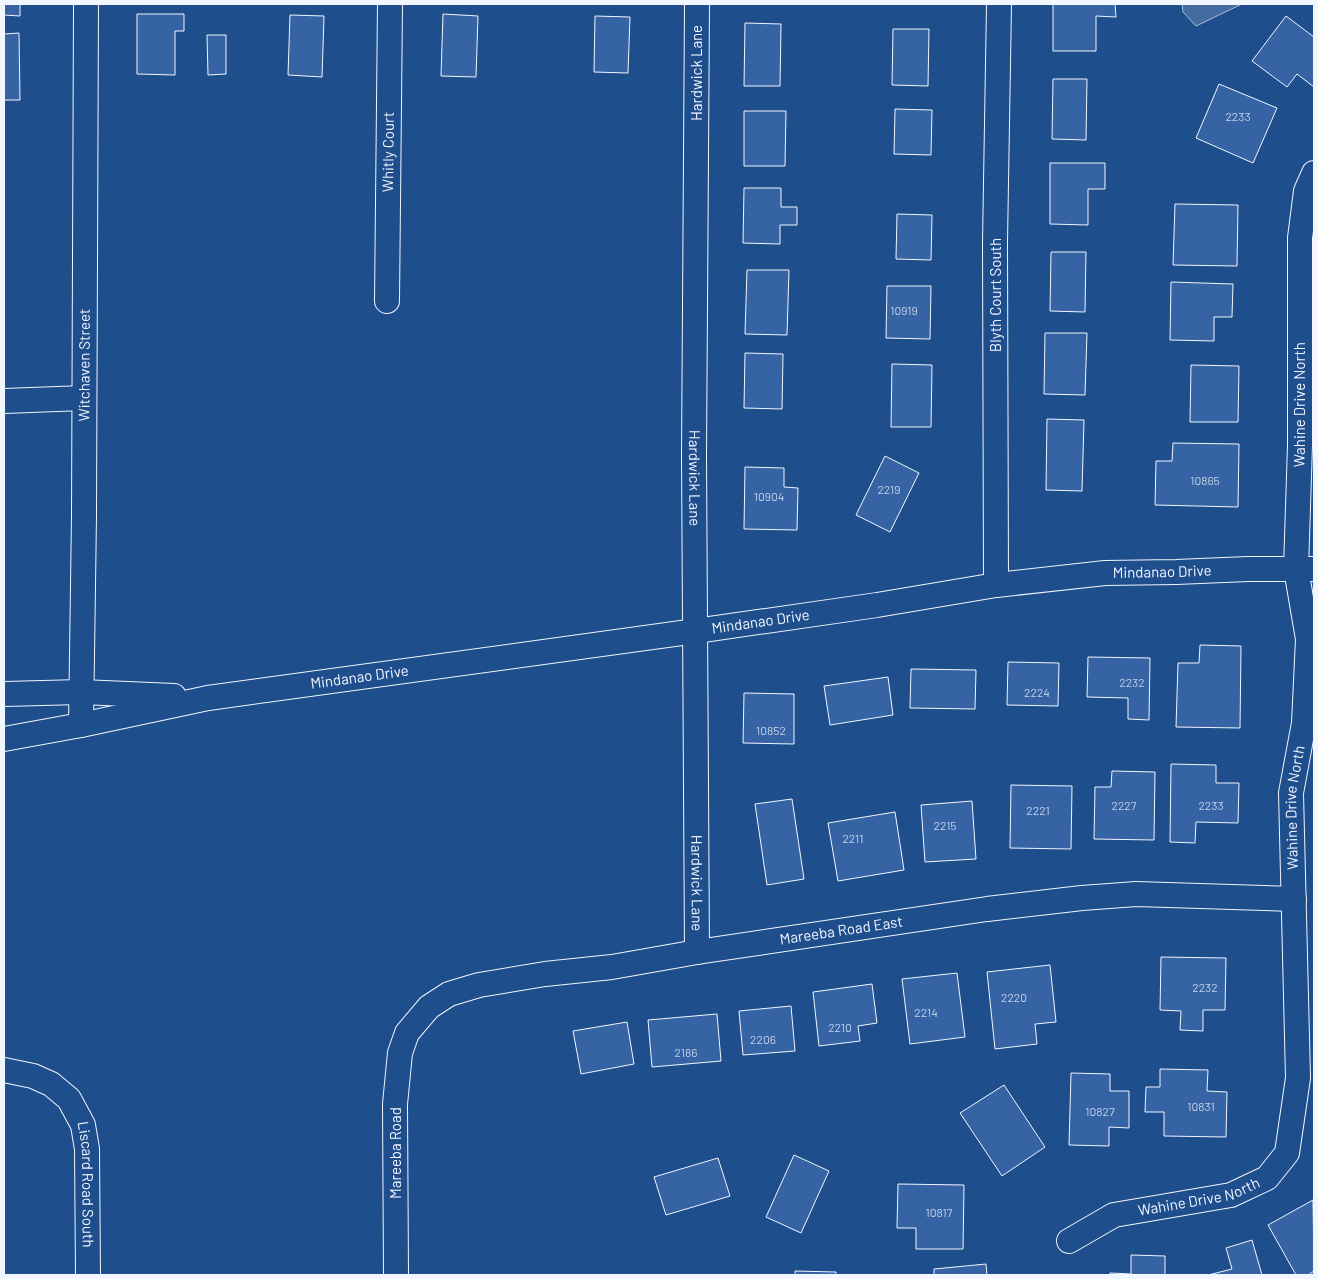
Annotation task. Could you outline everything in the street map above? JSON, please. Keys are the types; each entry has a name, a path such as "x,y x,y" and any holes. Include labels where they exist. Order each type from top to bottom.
{"street":[{"name":"Witchaven Street","path":"81,725 84,514 86,4"},
{"name":"Whitly Court","path":"387,300 390,4"},
{"name":"Hardwick Lane","path":"697,4 694,456 697,952"},
{"name":"Blyth Court South","path":"996,585 995,242 999,4"},
{"name":"Wahine Drive North","path":"1069,1241 1114,1215 1231,1195 1267,1178 1287,1153 1298,1078 1292,793 1304,723 1308,639 1300,445 1300,238 1310,182"},
{"path":"4,401 84,398"},
{"name":"Mindanao Drive","path":"4,738 81,725 208,698 696,631 996,585 1105,573 1305,569"},
{"name":"Mindanao Drive","path":"4,694 81,692 208,698"},
{"name":"Mareeba Road East","path":"407,1033 429,1007 449,994 479,985 545,974 1082,898 1136,894 1294,899"},
{"name":"Mareeba Road","path":"396,1275 395,1104 400,1053 407,1033"},
{"name":"Liscard Road South","path":"4,1070 34,1076 52,1084 69,1098 83,1125 88,1149 88,1275"}],"water":[{"path":"1182,4 1242,4 1196,26 1183,12"}],"building":[{"path":"4,4 20,4 20,16 4,15"},
{"path":"1053,4 1115,4 1116,17 1096,16 1096,51 1053,51"},
{"path":"137,14 184,14 184,31 175,31 175,75 137,74"},
{"path":"443,14 478,16 476,77 441,76"},
{"path":"290,15 324,16 322,77 288,75"},
{"path":"595,16 630,17 628,73 594,72"},
{"path":"1286,16 1314,37 1314,87 1297,74 1287,87 1252,61"},
{"path":"745,23 781,24 780,86 744,86"},
{"path":"893,29 929,29 928,86 892,85"},
{"path":"19,33 20,100 4,100 4,34"},
{"path":"207,35 226,35 226,74 208,75"},
{"path":"1053,79 1087,79 1086,140 1052,139"},
{"path":"1219,84 1277,108 1253,163 1196,138"},
{"path":"895,109 932,110 931,155 894,154"},
{"path":"744,111 786,111 785,166 744,166"},
{"path":"1050,163 1105,163 1105,189 1088,189 1088,225 1050,224"},
{"path":"744,188 781,188 781,207 797,207 797,225 780,225 780,244 743,243"},
{"path":"1175,204 1238,205 1237,266 1173,265"},
{"path":"897,214 932,215 931,260 896,259"},
{"path":"1051,252 1086,252 1085,312 1050,311"},
{"path":"747,270 789,270 787,335 745,334"},
{"path":"1171,282 1233,284 1232,317 1214,317 1214,341 1170,340"},
{"path":"887,286 931,286 930,339 886,338"},
{"path":"1045,333 1087,333 1085,395 1044,394"},
{"path":"745,353 783,354 782,409 744,408"},
{"path":"892,364 932,365 931,427 891,427"},
{"path":"1191,365 1239,366 1238,422 1190,422"},
{"path":"1047,419 1084,420 1082,491 1046,490"},
{"path":"1173,443 1239,444 1238,507 1155,505 1156,461 1172,461"},
{"path":"885,456 919,473 890,532 856,515"},
{"path":"745,467 784,468 784,487 798,488 797,530 744,529"},
{"path":"1200,645 1241,646 1240,728 1176,727 1178,663 1199,663"},
{"path":"1088,657 1150,658 1149,720 1128,719 1128,698 1087,697"},
{"path":"1008,662 1059,663 1058,706 1007,705"},
{"path":"911,669 976,670 975,709 910,708"},
{"path":"888,677 893,715 830,725 824,686"},
{"path":"744,693 794,694 794,744 743,743"},
{"path":"1171,764 1216,765 1216,783 1239,783 1238,823 1196,822 1195,843 1170,842"},
{"path":"1112,771 1155,772 1154,840 1094,839 1095,787 1111,787"},
{"path":"1011,785 1072,786 1071,849 1010,848"},
{"path":"792,799 804,879 767,885 755,804"},
{"path":"972,801 976,859 925,862 921,805"},
{"path":"895,812 904,870 838,881 828,823"},
{"path":"1161,957 1226,958 1225,1010 1203,1010 1203,1031 1180,1030 1181,1011 1160,1010"},
{"path":"1050,965 1056,1022 1035,1024 1037,1044 995,1049 987,972"},
{"path":"957,973 965,1037 910,1044 902,979"},
{"path":"872,984 877,1023 858,1026 860,1041 819,1046 813,992"},
{"path":"791,1006 795,1051 743,1055 739,1011"},
{"path":"717,1014 721,1061 652,1067 648,1020"},
{"path":"627,1022 634,1064 581,1074 573,1031"},
{"path":"1160,1069 1208,1070 1207,1091 1227,1092 1226,1137 1164,1136 1164,1112 1145,1112 1146,1087 1160,1087"},
{"path":"1071,1073 1110,1074 1110,1091 1129,1091 1129,1128 1109,1127 1109,1146 1069,1145"},
{"path":"1004,1085 1045,1147 1002,1176 960,1113"},
{"path":"794,1155 829,1171 801,1233 766,1217"},
{"path":"718,1158 730,1196 666,1215 654,1177"},
{"path":"898,1184 964,1185 963,1249 916,1249 916,1228 897,1228"},
{"path":"1313,1200 1314,1271 1308,1275 1296,1275 1268,1225"},
{"path":"1252,1240 1262,1275 1208,1275 1232,1269 1226,1248"},
{"path":"1131,1255 1165,1256 1165,1275 1110,1275 1110,1273 1131,1274"},
{"path":"986,1264 987,1275 934,1275 934,1269"},
{"path":"795,1271 836,1272 836,1275 795,1275"}]}
